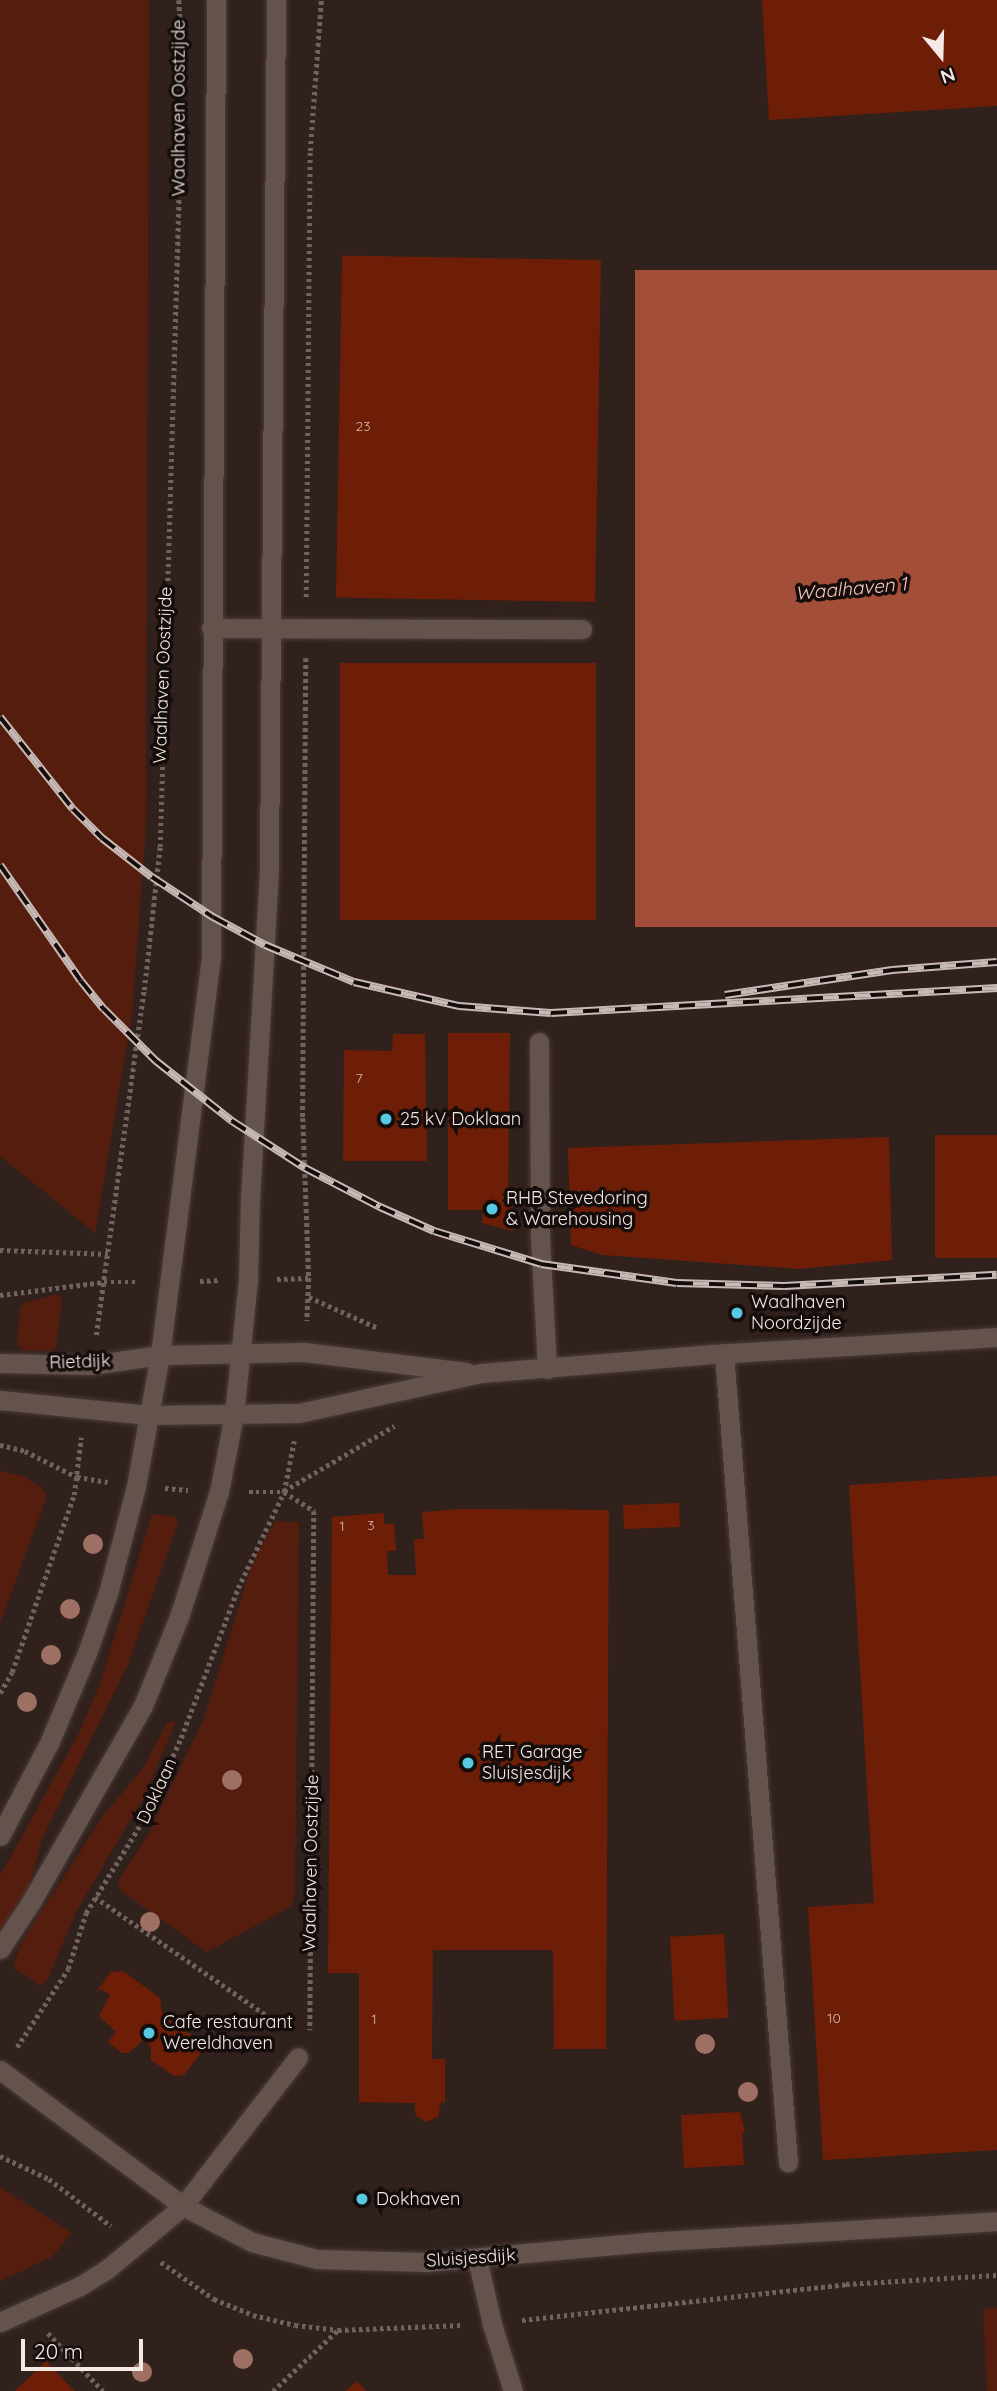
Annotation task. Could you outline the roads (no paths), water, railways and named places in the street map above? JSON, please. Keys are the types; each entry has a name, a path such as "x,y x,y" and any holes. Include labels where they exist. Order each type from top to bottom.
{"main road":[{"name":"Waalhaven Oostzijde","path":"160,1355 212,944 211,628 216,0"},
{"path":"0,1949 31,1902 143,1706 179,1617 219,1492 234,1415 248,1280 269,869 276,0"},
{"path":"211,628 582,629"},
{"path":"539,1042 540,1238 547,1369"},
{"path":"0,1400 148,1415 299,1413 481,1373 723,1353 997,1337"},
{"path":"0,1836 50,1741 87,1653 108,1592 136,1486 160,1355 304,1352 481,1373"},
{"path":"723,1353 789,2162"},
{"name":"Rietdijk","path":"0,1363 91,1365 160,1355"},
{"path":"0,2322 25,2308 79,2286 106,2270 183,2206 304,2051"},
{"name":"Sluisjesdijk","path":"1,2071 183,2206 252,2242 297,2255 427,2262 647,2242 997,2221"},
{"path":"477,2258 492,2324 513,2391"}],"water":[{"name":"Waalhaven 1","path":"635,270 997,270 997,927 635,927"}],"railway":[{"path":"0,717 73,809 102,838 152,877 213,917 265,945 354,982 459,1006 551,1013 997,988"},
{"path":"0,865 81,981 104,1009 156,1061 232,1121 305,1168 380,1207 434,1231 541,1264 677,1283 784,1286 997,1275"},
{"path":"725,995 892,970 997,962"}],"place":[{"name":"25 kV Doklaan","path":"386,1119"},
{"name":"RHB Stevedoring & Warehousing","path":"492,1209"},
{"name":"Waalhaven Noordzijde","path":"737,1313"},
{"name":"RET Garage Sluisjesdijk","path":"468,1763"},
{"name":"Cafe restaurant Wereldhaven","path":"149,2033"},
{"name":"Dokhaven","path":"362,2199"}]}
